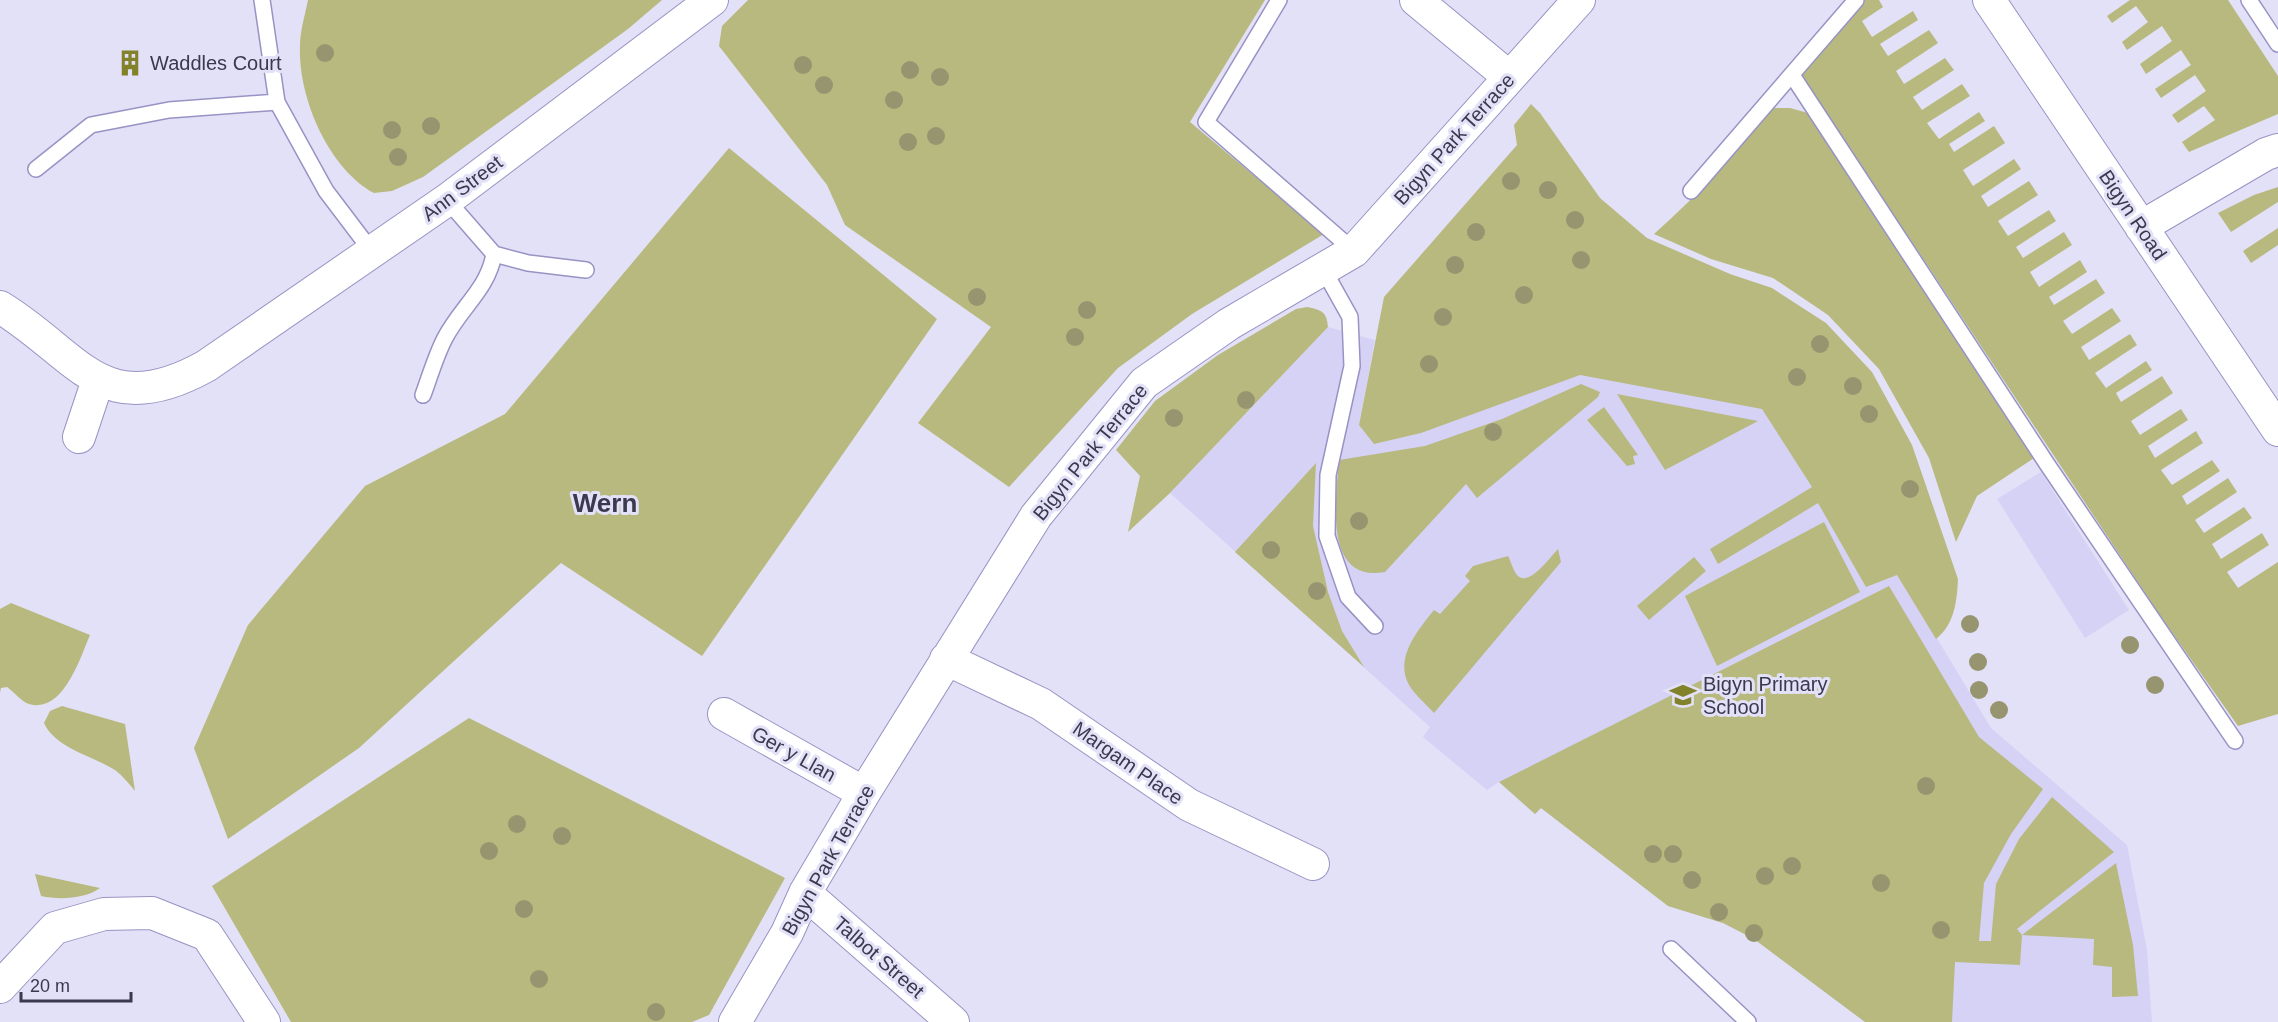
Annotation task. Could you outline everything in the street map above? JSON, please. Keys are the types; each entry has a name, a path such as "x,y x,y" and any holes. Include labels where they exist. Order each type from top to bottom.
{"street":[{"name":"Ann Street","path":"98,380 117,386 159,387 182,380 206,366 447,200 712,0"},
{"path":"1416,0 1509,77"},
{"name":"Bigyn Park Terrace","path":"735,1022 787,933 805,892 946,659 1036,516 1144,383 1229,324 1354,251 1579,0"},
{"name":"Bigyn Road","path":"1989,0 2278,430"},
{"path":"2141,227 2266,154 2278,150"},
{"path":"0,307 29,324 61,356 98,380 79,436"},
{"name":"Margam Place","path":"946,659 1041,704 1189,805 1313,864"},
{"name":"Ger y Llan","path":"724,714 864,793"},
{"name":"Talbot Street","path":"805,892 953,1022"},
{"path":"0,987 55,928 104,914 152,913 207,935 264,1022"}],"lane":[{"path":"262,0 277,102 326,191 373,253"},
{"path":"1279,0 1206,122 1354,251"},
{"path":"1691,191 1856,0"},
{"path":"2249,0 2278,44"},
{"path":"1791,75 2047,464 2235,741"},
{"path":"36,169 91,125 170,110 277,102"},
{"path":"447,200 494,254 528,263 586,270"},
{"path":"423,395 445,338 482,288 491,271 494,254"},
{"path":"1320,270 1331,283 1350,317 1353,366 1328,475 1327,536 1348,597 1375,626"},
{"path":"1671,950 1748,1022"}],"shaded area":[{"name":"Bigyn Primary School","path":"1328,327 1375,340 1359,425 1532,352 1788,391 1991,728 2127,845 2147,950 2152,1022 1865,1022 1754,939 1723,923 1668,906 1541,808 1535,814 1499,782 1487,790 1423,737 1430,727 1170,493"},
{"path":"2041,472 2129,610 2085,638 1997,499"}],"green space":[{"path":"308,0 662,0 628,29 423,177 392,191 374,193 358,182 343,167 330,149 310,108 304,87 300,46"},
{"path":"748,0 1265,0 1190,122 1324,234 1192,314 1118,368 1009,487 918,423 991,327 845,225 827,185 719,46 722,26"},
{"path":"1865,0 1879,0 1883,7 1862,21 1872,37 1913,11 1918,20 1880,44 1888,56 1929,30 1938,43 1896,71 1904,84 1945,58 1954,70 1913,97 1922,110 1962,84 1970,96 1927,123 1939,139 1979,112 1985,121 1949,144 1954,152 1994,126 2005,143 1963,170 1973,186 2014,159 2021,169 1981,196 1988,207 2029,181 2038,195 1998,221 2008,236 2049,210 2056,221 2016,247 2023,258 2064,232 2072,245 2030,272 2039,287 2080,260 2087,272 2049,297 2054,305 2096,279 2105,293 2063,321 2072,334 2112,308 2121,321 2081,347 2089,360 2130,334 2137,345 2095,373 2106,388 2146,361 2152,370 2116,393 2121,402 2162,376 2173,393 2131,421 2140,435 2181,409 2188,420 2148,446 2155,458 2196,431 2203,443 2161,470 2172,485 2212,460 2220,471 2182,496 2187,505 2228,478 2237,492 2195,520 2204,533 2244,507 2252,518 2212,544 2221,559 2262,533 2269,545 2227,572 2238,588 2278,562 2278,714 2238,726 2159,614 1801,75"},
{"path":"2130,0 2228,0 2278,76 2278,114 2189,152 2182,142 2215,120 2204,106 2178,123 2172,115 2206,91 2195,75 2161,98 2155,89 2191,65 2181,50 2146,74 2140,64 2172,41 2162,26 2127,50 2122,42 2148,22 2136,6 2112,23 2107,16"},
{"path":"1531,104 1540,113 1600,198 1647,238 1730,274 1772,288 1826,323 1872,372 1912,445 1958,579 1957,596 1951,620 1936,639 1897,575 1866,587 1818,503 1718,564 1710,549 1812,487 1762,409 1580,375 1421,433 1374,444 1359,425 1384,297 1517,145 1514,125"},
{"path":"1772,108 1790,108 1808,113 2034,458 1977,496 1956,542 1929,458 1879,369 1828,315 1773,278 1711,259 1654,234 1716,174"},
{"path":"729,148 937,319 702,656 561,563 359,748 228,839 194,748 248,625 365,486 505,414"},
{"path":"2278,187 2278,202 2231,232 2218,213 2254,195"},
{"path":"2278,228 2278,245 2251,263 2243,251"},
{"path":"1307,307 1325,314 1328,327 1170,493 1128,532 1140,476 1116,450 1155,401 1218,355 1296,309"},
{"path":"1581,384 1600,392 1598,397 1477,498 1466,484 1385,572 1365,572 1351,565 1342,552 1338,535 1336,496 1339,460 1425,446 1502,419"},
{"path":"1617,394 1758,421 1665,470"},
{"path":"1604,407 1638,455 1633,456 1635,464 1627,466 1587,420"},
{"path":"1316,463 1313,526 1328,592 1342,631 1364,667 1235,552"},
{"path":"1824,522 1860,592 1717,666 1685,596"},
{"path":"1558,549 1561,562 1434,713 1412,689 1405,675 1406,655 1421,626 1434,610 1440,614 1470,581 1465,576 1473,566 1508,556 1517,575 1527,578 1539,570"},
{"path":"1694,557 1706,571 1649,620 1637,606"},
{"path":"1889,586 1979,737 2043,789 2011,834 1984,883 1979,941 1991,941 1996,884 2019,839 2052,797 2114,852 2017,929 2022,935 2020,965 1955,962 1952,1022 1865,1022 1754,939 1723,923 1668,906 1541,808 1535,814 1499,782"},
{"path":"11,603 90,635 75,670 61,693 41,705 26,703 7,687 1,688 0,693 0,609"},
{"path":"62,706 125,724 135,791 115,770 75,751 49,732 44,723 50,711"},
{"path":"469,718 785,878 709,1015 692,1022 291,1022 212,886"},
{"path":"2116,863 2133,945 2138,996 2112,997 2112,967 2093,965 2094,939 2022,935"},
{"path":"35,874 100,888 72,898 41,896"}],"place":[{"name":"Waddles Court","path":"130,63"},
{"name":"Bigyn Primary School","path":"1683,695"}],"district":[{"name":"Wern","path":"605,503"}]}
